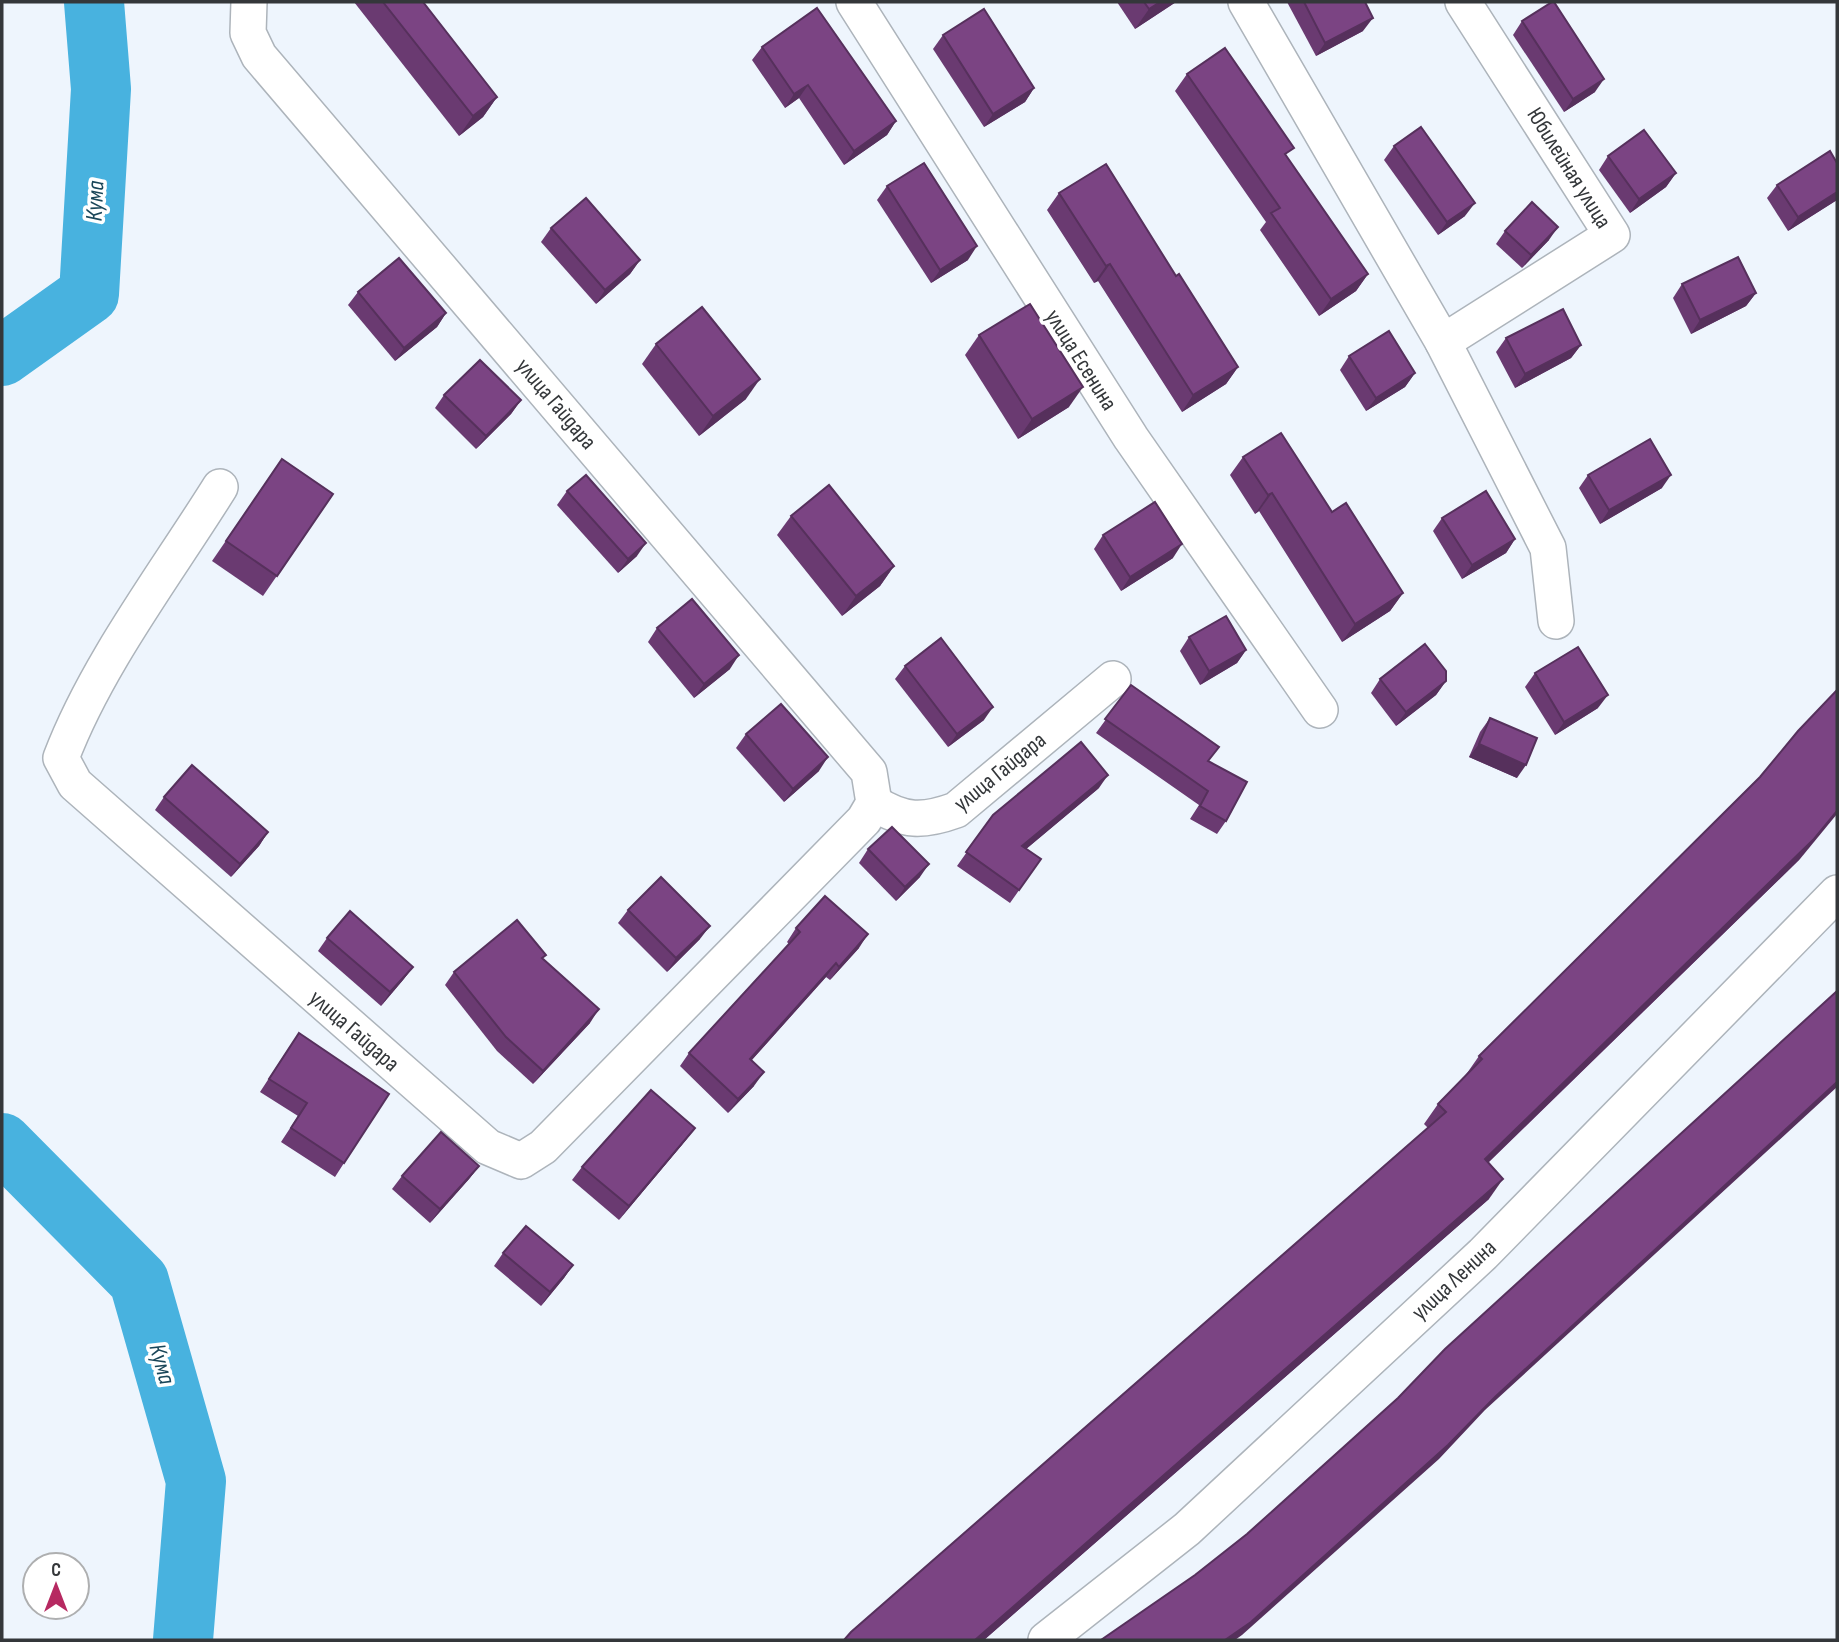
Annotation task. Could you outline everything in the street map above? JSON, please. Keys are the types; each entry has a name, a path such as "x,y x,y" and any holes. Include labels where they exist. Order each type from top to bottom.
{"street":[{"name":"улица Гайдара","path":"220,488 117,650 74,725 61,758 75,784 488,1147 521,1161 543,1147 854,830 874,803 869,772 259,56 248,33 249,2"},
{"name":"улица Есенина","path":"854,2 1131,438 1320,710"},
{"path":"1246,2 1443,342 1548,548 1556,621"},
{"name":"Юбилейная улица","path":"1443,342 1612,235 1463,2"},
{"name":"улица Гайдара","path":"874,803 896,817 932,819 956,810 1113,679"},
{"name":"улица Ленина","path":"1046,1640 1187,1529 1483,1254 1837,893"}],"building":[{"path":"383,2 423,2 497,97 473,116"},
{"path":"1144,2 1160,2 1149,9"},
{"path":"1304,2 1365,2 1373,18 1325,43"},
{"path":"1552,2 1604,79 1573,99 1522,21"},
{"path":"817,8 896,121 854,151 808,85 794,94 762,47"},
{"path":"984,9 1034,88 993,114 943,35"},
{"path":"1225,48 1294,148 1285,154 1368,274 1331,299 1271,213 1280,208 1187,74"},
{"path":"1421,127 1475,203 1447,222 1394,146"},
{"path":"1644,130 1676,173 1639,199 1608,156"},
{"path":"1830,151 1837,163 1837,192 1798,217 1777,185"},
{"path":"924,163 977,246 940,270 887,186"},
{"path":"1106,164 1176,276 1179,274 1238,367 1193,395 1110,264 1106,266 1059,193"},
{"path":"586,198 640,260 605,290 551,228"},
{"path":"1532,202 1558,227 1531,255 1505,231"},
{"path":"1738,257 1756,293 1700,320 1682,284"},
{"path":"399,258 446,313 404,348 358,292"},
{"path":"1030,304 1083,387 1032,419 979,335"},
{"path":"702,307 760,379 713,416 656,344"},
{"path":"1563,309 1581,345 1525,374 1506,338"},
{"path":"1389,331 1415,373 1376,398 1349,356"},
{"path":"480,360 521,400 486,436 444,395"},
{"path":"1281,433 1332,512 1346,503 1403,593 1355,624 1272,493 1268,495 1243,457"},
{"path":"1650,439 1671,475 1609,510 1588,475"},
{"path":"282,459 333,494 277,576 226,541"},
{"path":"586,475 646,543 628,559 567,491"},
{"path":"829,485 894,566 856,596 791,516"},
{"path":"1486,491 1515,539 1472,565 1442,518"},
{"path":"1155,502 1182,544 1130,577 1103,535"},
{"path":"692,599 739,655 704,684 657,628"},
{"path":"1226,616 1246,650 1209,671 1189,637"},
{"path":"941,638 993,707 957,734 905,666"},
{"path":"1425,644 1446,671 1446,681 1406,712 1380,679"},
{"path":"1578,647 1608,695 1564,722 1535,673"},
{"path":"1131,685 1219,747 1208,761 1247,782 1226,821 1200,806 1208,791 1105,719"},
{"path":"1837,690 1837,811 1814,839 1485,1159 1503,1179 975,1640 844,1640 1446,1112 1438,1104 1482,1059 1479,1056 1760,777"},
{"path":"781,704 828,757 793,789 746,734"},
{"path":"1490,718 1537,738 1526,765 1479,744"},
{"path":"1081,742 1108,775 1022,846 1041,859 1019,890 966,852 993,815"},
{"path":"192,765 268,832 240,864 164,797"},
{"path":"892,827 929,864 905,887 868,849"},
{"path":"661,877 710,926 676,958 628,910"},
{"path":"825,896 868,934 839,967 836,963 750,1059 764,1072 738,1099 689,1053 800,932 796,928"},
{"path":"350,911 413,967 390,992 327,938"},
{"path":"517,920 546,955 542,958 599,1009 543,1071 506,1037 454,972"},
{"path":"1837,991 1837,1082 1495,1397 1448,1445 1251,1622 1225,1640 1101,1640 1195,1575 1247,1534 1398,1398 1445,1349"},
{"path":"299,1033 389,1094 344,1163 291,1128 307,1103 269,1079"},
{"path":"651,1090 695,1128 629,1206 582,1167"},
{"path":"441,1132 479,1166 440,1209 402,1176"},
{"path":"526,1226 573,1265 550,1292 503,1253"}],"waterway":[{"name":"Кума","path":"2,356 89,294 101,89 94,2"},
{"name":"Кума","path":"2,1143 139,1281 196,1481 183,1640"}]}
